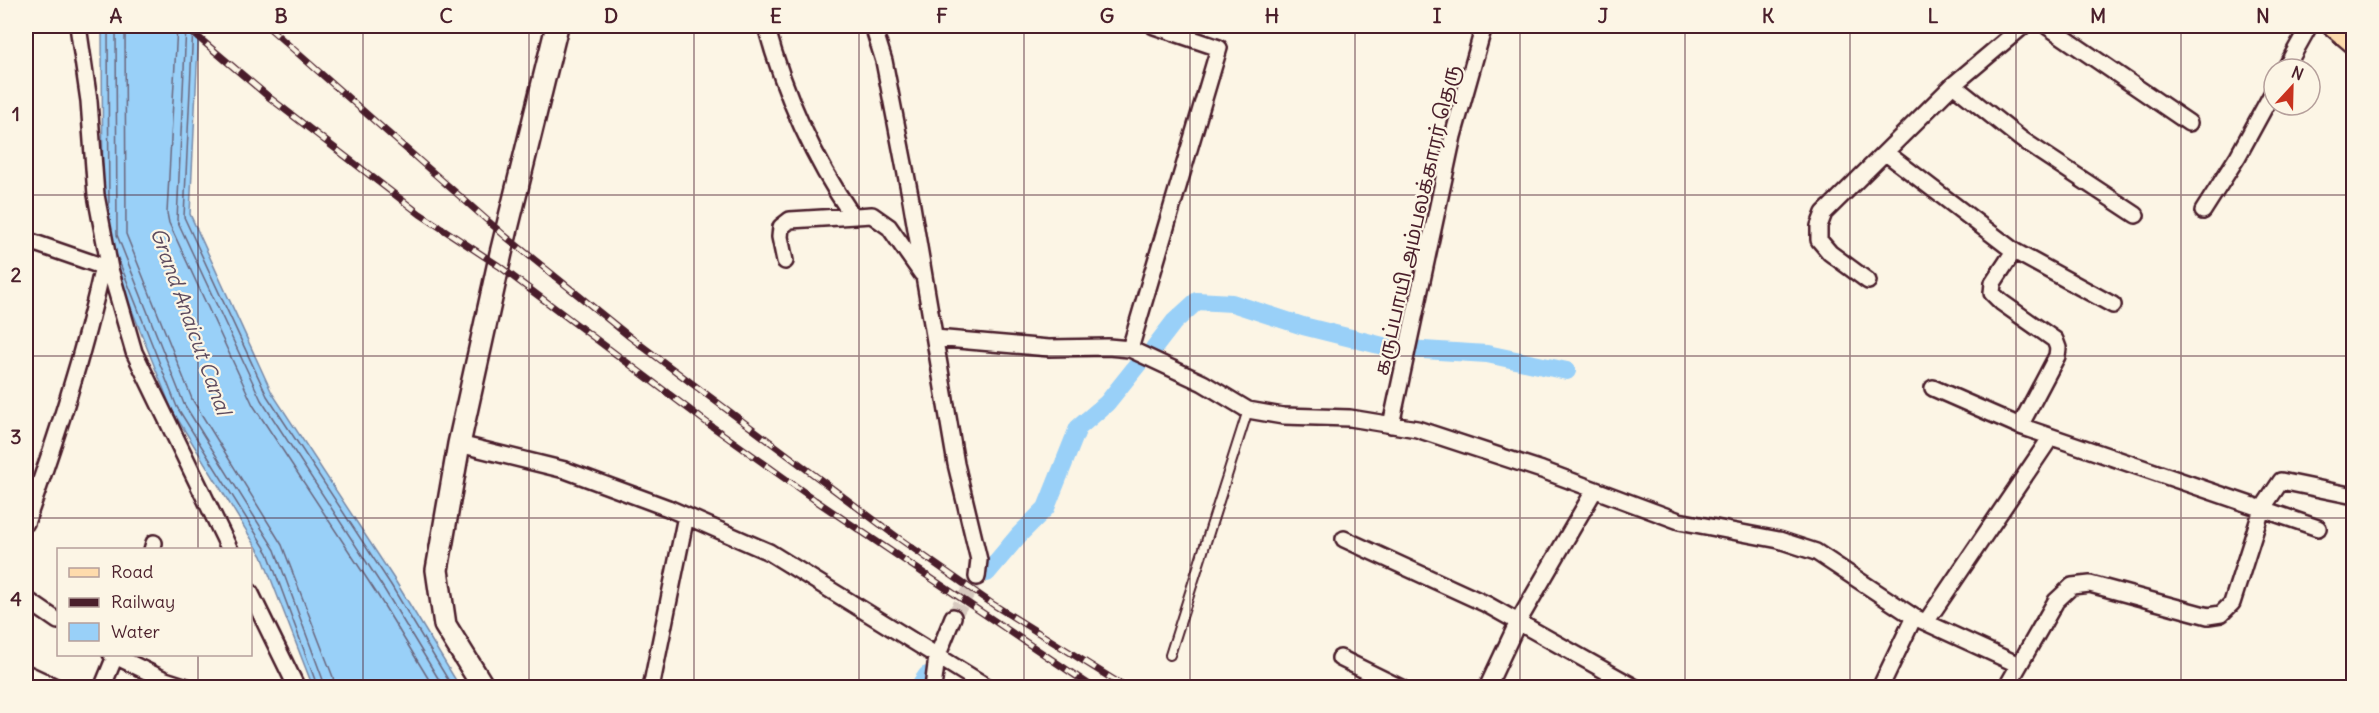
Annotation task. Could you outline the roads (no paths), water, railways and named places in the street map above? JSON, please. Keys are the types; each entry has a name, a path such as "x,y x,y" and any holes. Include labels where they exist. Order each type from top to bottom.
{"main road":[{"path":"484,687 446,626 437,570 459,444 501,252 556,26"},
{"path":"2335,26 2354,42"}],"street":[{"path":"78,26 89,101 96,195 106,268 134,352 230,548"},
{"path":"766,26 777,66 807,135 830,183 852,214"},
{"path":"873,26 891,96 956,464 979,560 977,577"},
{"path":"1130,349 1219,48 1154,26"},
{"name":"கருப்பாயி அம்பலக்காரர் தெரு","path":"1391,425 1453,136 1484,26"},
{"path":"1868,281 1830,253 1819,240 1819,226 1824,213 1953,85 2023,26"},
{"path":"2047,26 2189,123"},
{"path":"2292,57 2309,26"},
{"path":"1953,85 2020,140 2136,215"},
{"path":"2203,211 2238,156 2262,112"},
{"path":"1886,153 2014,251 2113,305"},
{"path":"785,261 780,237 781,227 790,220 852,214 872,215 889,227 923,277"},
{"path":"26,240 106,268"},
{"path":"2014,251 1993,283 1992,293 2001,302 2055,340 2058,348 2057,356 2020,426"},
{"path":"26,523 59,429 106,268"},
{"path":"935,338 1049,348 1130,349 1203,383 1248,410 1283,416 1350,418 1417,429 1542,470 1679,520 1779,540 1816,552 1920,620 2019,665"},
{"path":"1933,388 2020,426 2318,528"},
{"path":"1880,687 1920,620 2051,437"},
{"path":"459,444 565,470 686,516 769,552 989,687"},
{"path":"2006,687 2056,601 2072,586 2090,584 2208,616 2221,614 2232,603 2262,509 2281,481 2354,496"},
{"path":"1487,687 1518,622 1594,490"},
{"path":"651,687 686,516"},
{"path":"1344,540 1486,604 1636,687"},
{"path":"252,596 297,687"},
{"path":"26,599 57,620"},
{"path":"933,687 937,657 953,617"},
{"path":"102,687 114,656"},
{"path":"116,656 165,680 190,687"},
{"path":"1340,658 1401,687"},
{"path":"26,673 58,687"}],"lane":[{"path":"1170,655 1248,410"}],"water":[{"name":"Grand Anaicut Canal","path":"102,26 199,26 190,214 272,393 396,582 460,687 313,687 262,556 172,410 103,238"}],"waterway":[{"path":"1154,348 1174,322 1197,301 1232,303 1303,326 1391,348 1487,354 1567,371"},
{"path":"987,573 1019,535 1046,508 1078,428 1107,403 1139,363"},
{"path":"918,688 927,675"}],"tunnel":[{"path":"953,617 977,577"}],"railway":[{"path":"185,26 270,98 420,214 499,266 710,425 815,500 1094,688"},
{"path":"267,26 505,236 630,337 897,537 994,605 1127,688"}]}
